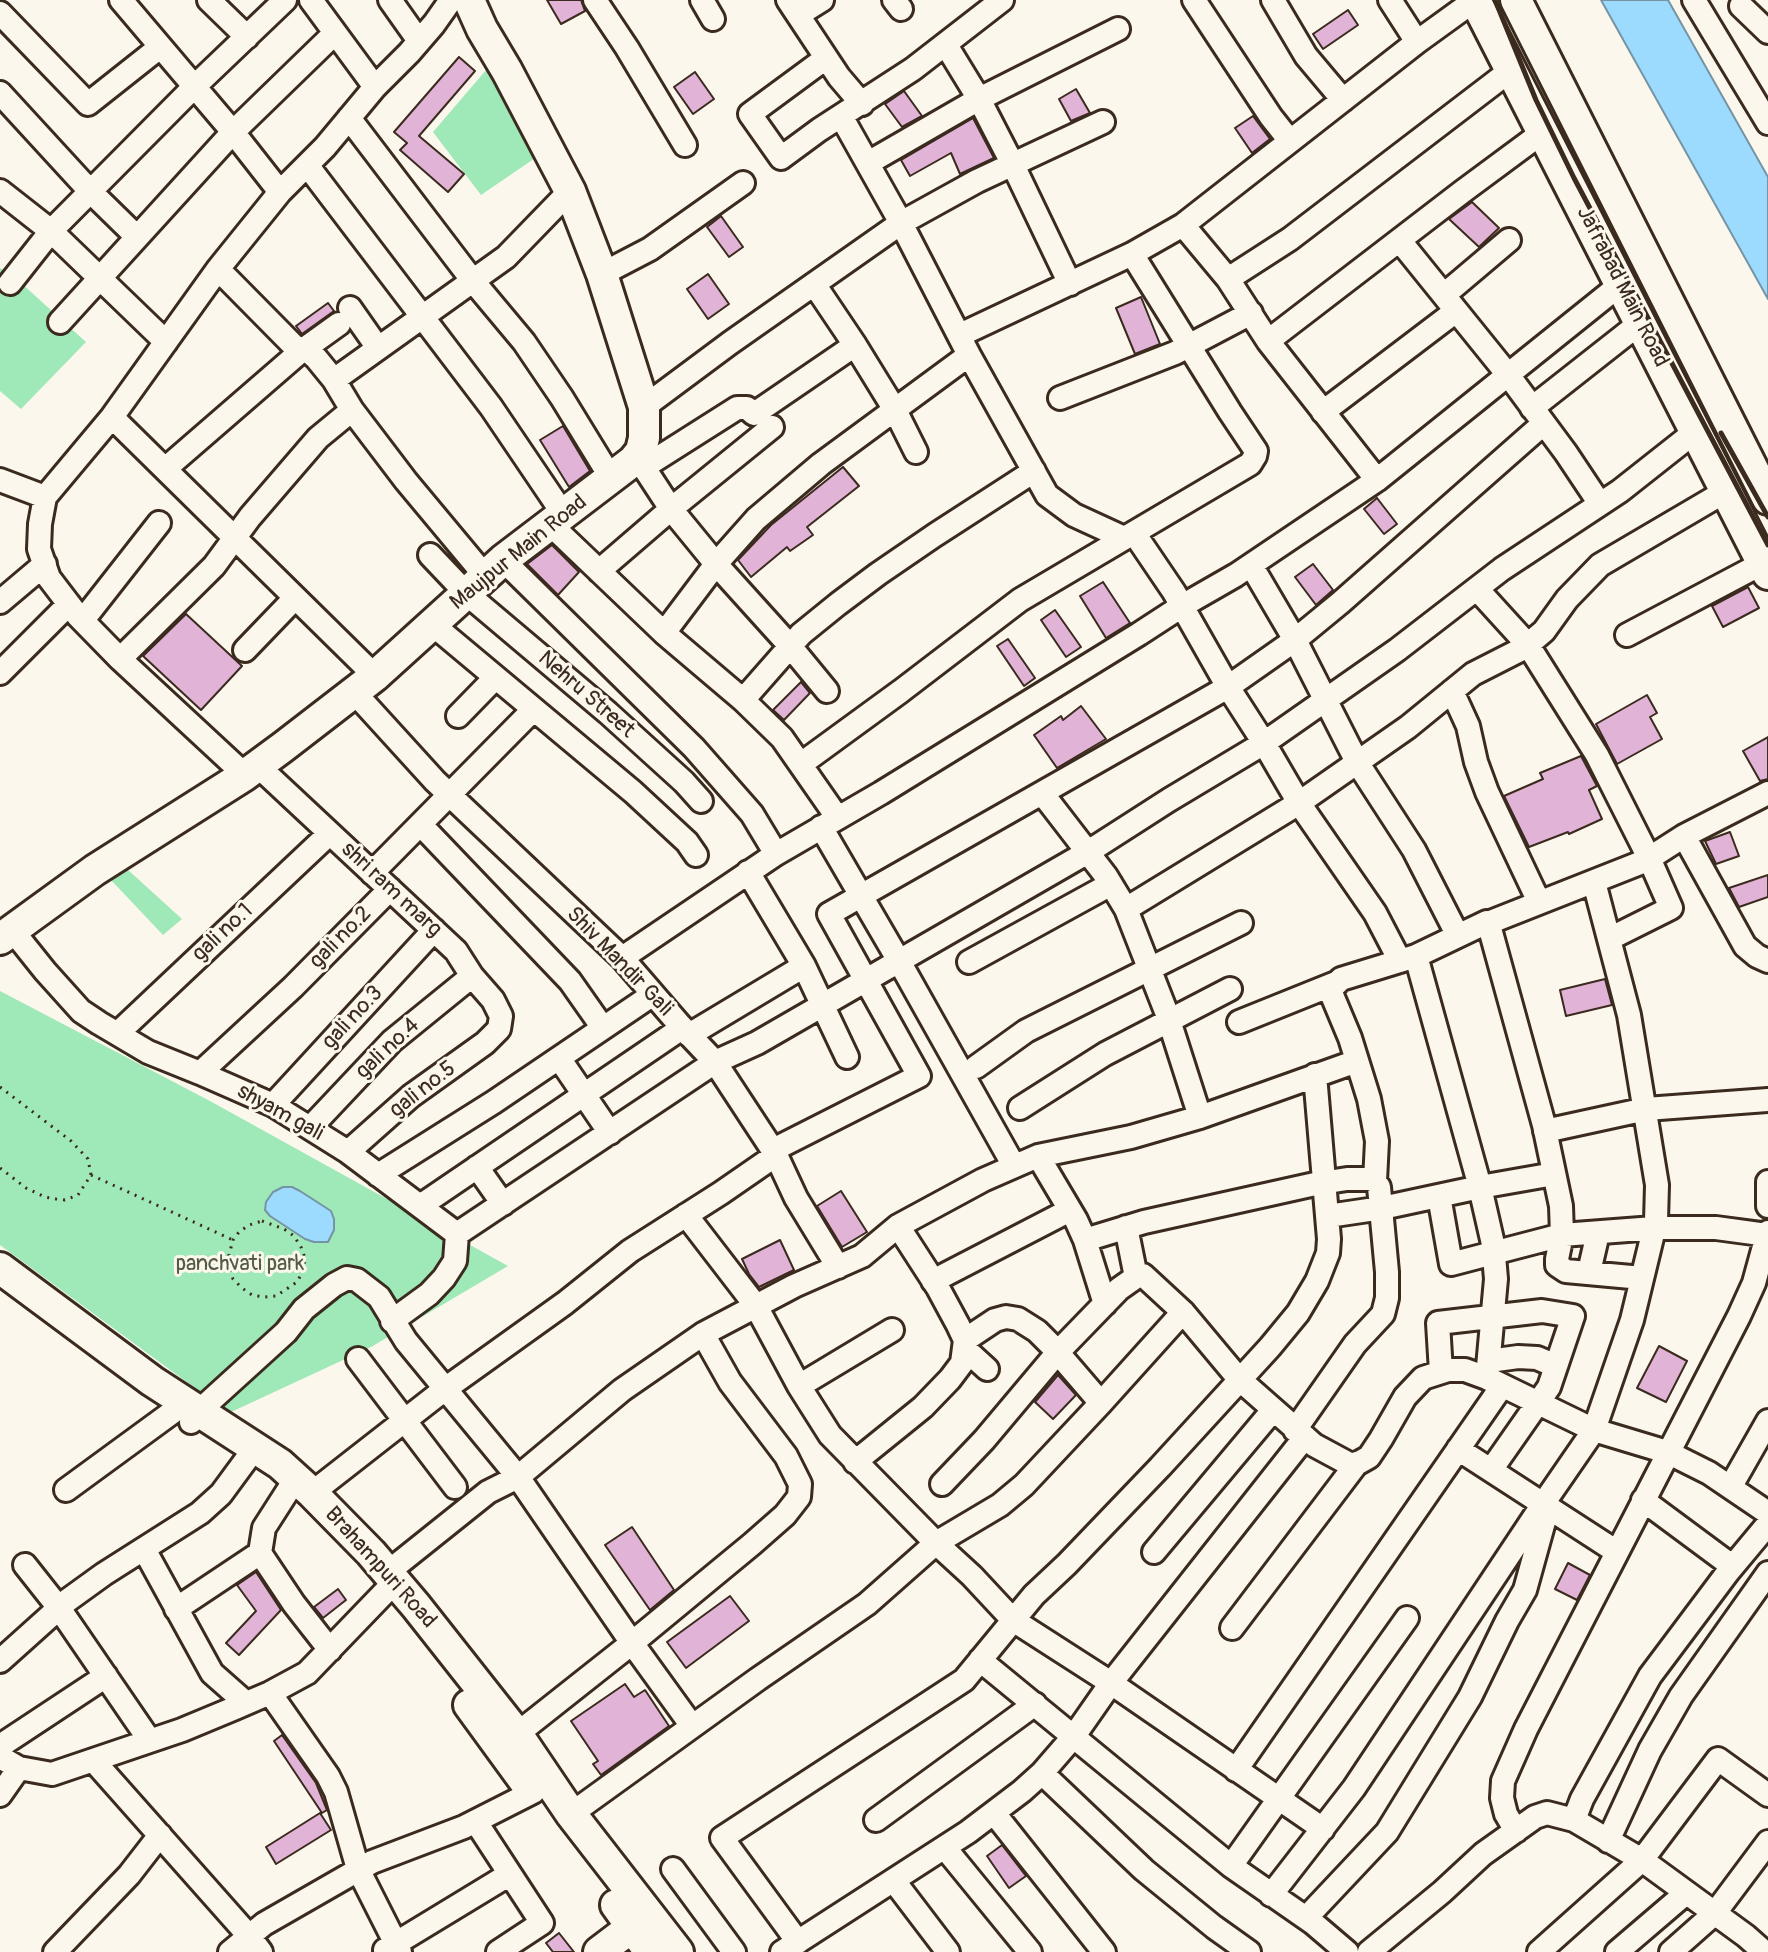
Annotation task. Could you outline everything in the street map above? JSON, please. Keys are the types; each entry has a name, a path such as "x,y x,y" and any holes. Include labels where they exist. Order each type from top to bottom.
{"street":[{"path":"121,0 280,192"},
{"path":"209,0 247,37"},
{"path":"10,283 51,231 285,0"},
{"path":"311,0 375,87"},
{"path":"390,0 419,41"},
{"path":"0,602 45,564 39,549 45,497 112,417 218,269 280,192 419,41 451,0"},
{"path":"469,0 570,191 602,274 644,407 640,462 671,509 827,691"},
{"path":"595,0 685,145"},
{"path":"822,0 793,8 839,77 862,104"},
{"path":"826,58 750,114 781,158 946,45 1002,0"},
{"path":"1194,0 1290,141"},
{"path":"1390,0 1417,42"},
{"path":"664,633 716,564 767,510 821,464 895,410 965,345 1070,284 1183,225 1475,0"},
{"name":"Jafrabad Main Road","path":"1475,0 1765,569"},
{"name":"Jafrabad Main Road","path":"1516,0 1768,499"},
{"path":"1694,0 1768,123"},
{"path":"1278,2 1306,56 1343,100"},
{"path":"1741,6 1768,32"},
{"path":"0,13 88,104 160,47"},
{"path":"868,163 979,99 1118,29"},
{"path":"60,322 233,132 335,33"},
{"path":"946,45 979,99 1070,284"},
{"path":"1228,279 1290,239 1511,70"},
{"path":"0,93 137,237"},
{"path":"841,116 1047,495 1074,515 1129,536 1182,606 1299,803 1408,958 1480,1187 1494,1252 1496,1279 1492,1375 1458,1449 1236,1770"},
{"path":"349,118 473,281 524,342 611,478"},
{"path":"644,407 901,223 977,181 1103,122"},
{"path":"1268,341 1543,132"},
{"path":"307,165 491,407 557,520 599,571 664,633 743,700 782,738 801,764 861,896 1014,1166"},
{"path":"602,274 650,249 743,183"},
{"path":"0,191 51,231 166,342"},
{"path":"334,380 506,257 570,191"},
{"path":"1183,225 1228,279 1268,341 1377,480"},
{"path":"1323,412 1450,303 1509,240"},
{"path":"1400,241 1509,376 1600,504"},
{"path":"801,764 1020,600 1250,464 1256,451 1132,254"},
{"path":"218,269 300,352"},
{"path":"814,284 895,410 916,452"},
{"path":"622,958 776,854 895,785 1251,565 1377,480 1621,284"},
{"path":"1060,398 1175,353 1251,313"},
{"path":"165,469 344,316 378,348"},
{"path":"330,1650 260,1553 264,1528 301,1491 405,1420 565,1303 630,1251 774,1153 919,1076 829,914 1228,687 1295,640 1340,603 1640,323"},
{"path":"640,462 737,408 747,408 754,414 855,345"},
{"path":"300,352 312,354 334,380 352,410 406,481 485,577 694,748 752,814 776,854"},
{"path":"120,659 214,566 310,447 352,410"},
{"name":"Shiv Mandir Gali","path":"112,417 295,598 450,796 622,958 715,1062 774,1153 796,1198 838,1267"},
{"path":"599,571 772,427"},
{"path":"392,1321 429,1294 444,1278 455,1261 457,1234 715,1062 757,1043 1088,852 1264,743 1397,650 1502,569 1600,504 1696,431"},
{"name":"Maujpur Main Road","path":"6,935 95,870 251,770 364,684 485,577 611,478 640,462"},
{"path":"743,700 801,634 878,574 1034,471"},
{"path":"0,480 45,497"},
{"path":"1126,909 1299,803 1408,727 1473,674 1528,645 1544,631 1567,599 1600,565 1726,491"},
{"path":"0,673 76,612 159,523"},
{"path":"430,555 485,577"},
{"name":"shri ram marg","path":"45,564 49,578 120,659 329,834 456,951 493,1000 501,1016 499,1029"},
{"path":"1251,565 1295,640 1357,762 1414,850 1458,936"},
{"path":"1627,635 1765,569"},
{"name":"Nehru Street","path":"485,577 608,713 701,801"},
{"path":"1477,589 1528,645 1597,755 1671,908 1609,939"},
{"path":"245,650 295,598"},
{"path":"432,624 633,792 687,842 696,855"},
{"path":"458,716 495,678"},
{"path":"1452,691 1468,726 1487,792 1539,902"},
{"path":"372,873 533,710"},
{"path":"1042,793 1088,852 1126,909 1150,969 1200,1117"},
{"path":"1239,1022 1341,979 1408,958 1594,882 1649,858 1684,836 1768,793"},
{"path":"421,825 570,981 603,1028"},
{"name":"gali no.1","path":"118,1033 329,834"},
{"path":"1684,836 1745,946 1768,961"},
{"path":"748,872 804,966 847,1057"},
{"path":"1271,1895 1354,1788 1594,1430 1632,1320 1654,1228 1657,1185 1629,1015 1594,882"},
{"path":"969,962 1111,884"},
{"name":"gali no.2","path":"200,1073 293,987 390,889"},
{"path":"976,1067 1026,1031 1241,923"},
{"path":"1488,923 1545,1131 1561,1206 1562,1235 1557,1265 1566,1271 1642,1278"},
{"name":"gali no.3","path":"273,1105 434,930"},
{"name":"shyam gali","path":"6,935 45,971 81,1011 148,1052 273,1105 348,1152 457,1234"},
{"path":"420,1206 584,1095 686,1032 804,966"},
{"name":"gali no.4","path":"310,1128 392,1041 472,976"},
{"path":"1315,1075 1328,1216 1328,1253 1317,1281 1298,1313 1160,1467 1034,1595 964,1680 722,1838 800,1946 994,1813 1042,1773 1074,1736 1300,1434 1350,1350 1383,1314 1387,1298 1387,1272 1382,1208 1375,1181 1377,1141 1369,1099 1331,991 1336,983"},
{"path":"1020,1108 1105,1054 1230,989"},
{"path":"378,1175 494,1102 652,995"},
{"name":"gali no.5","path":"348,1152 411,1096 485,1043 499,1029"},
{"path":"559,1058 610,1133"},
{"path":"0,1795 10,1762 52,1774 150,1741 246,1703 307,1673 354,1623 386,1582 488,1492 518,1477 622,1390 703,1334 794,1286 862,1256 898,1226 983,1180 1038,1156 1131,1137 1200,1117 1357,1061"},
{"path":"1545,1131 1646,1109 1768,1100"},
{"path":"1038,1156 1085,1240 1105,1304"},
{"path":"477,1167 503,1204"},
{"path":"1328,1216 1554,1174"},
{"path":"1085,1240 1144,1222 1325,1182 1361,1178 1375,1181"},
{"path":"1768,1182 1768,1206"},
{"path":"1439,1196 1451,1264 1562,1235 1654,1228 1716,1228 1768,1234 1754,1283 1739,1316 1526,1729 1503,1781 1502,1798 1506,1814 1516,1831"},
{"path":"933,1281 1070,1210"},
{"path":"686,1215 756,1306 799,1386 830,1435 1013,1620 1111,1683 1323,1829"},
{"path":"898,1226 933,1281 965,1344 987,1369"},
{"path":"1126,1227 1136,1277"},
{"path":"1589,1272 1598,1233"},
{"name":"Brahampuri Road","path":"0,1268 90,1344"},
{"path":"942,1484 984,1440 1058,1352 1119,1289 1143,1275 1183,1312 1239,1379 1273,1410 1300,1434 1330,1455 1353,1466 1369,1457 1405,1397 1423,1378 1441,1372 1465,1370 1492,1375 1594,1430 1667,1452 1731,1486 1768,1513"},
{"path":"66,1490 188,1415 286,1332 304,1309 334,1285 347,1278 357,1280 379,1297 392,1321 518,1477 692,1726"},
{"name":"Brahampuri Road","path":"0,1287 90,1344 246,1460 301,1491"},
{"path":"1441,1372 1438,1323 1542,1311 1573,1316 1549,1387 1491,1470"},
{"path":"571,1814 867,1604 936,1543 1000,1505 1024,1485 1183,1312"},
{"path":"855,1462 923,1407 962,1363 965,1344 995,1320 1006,1317 1018,1319 1037,1331 1101,1403"},
{"path":"799,1386 892,1330"},
{"path":"517,1734 752,1544 785,1515 799,1497 800,1484 786,1456 730,1382 703,1334"},
{"path":"1492,1375 1518,1357 1537,1358 1556,1366"},
{"path":"358,1359 455,1487"},
{"path":"1154,1552 1273,1410"},
{"name":"Brahampuri Road","path":"188,1415 280,1464 301,1491 386,1582 533,1792 641,1922 678,1952"},
{"path":"1731,1486 1768,1421"},
{"path":"1458,1449 1617,1552"},
{"path":"0,1661 59,1608 104,1574 200,1513 221,1494 246,1460"},
{"path":"1232,1628 1357,1463"},
{"path":"1643,1500 1732,1566"},
{"path":"1306,1918 1387,1832 1470,1697 1525,1590 1545,1505"},
{"path":"1574,1820 1582,1799 1650,1676 1732,1566 1768,1524"},
{"path":"144,1549 212,1673 246,1703"},
{"path":"176,1609 260,1553"},
{"path":"25,1565 59,1608 150,1741"},
{"path":"1608,1841 1650,1750 1681,1696 1768,1573"},
{"name":"Brahampuri Road","path":"386,1582 416,1606 517,1734 641,1922 650,1952"},
{"path":"1231,1866 1407,1618"},
{"path":"980,1660 1231,1866 1306,1918 1343,1951"},
{"path":"0,1746 106,1676"},
{"path":"270,1693 336,1792 358,1869 392,1949 510,1874"},
{"path":"876,1820 1035,1704"},
{"path":"1539,1952 1642,1860 1718,1759 1768,1795"},
{"path":"93,1760 255,1944"},
{"path":"1042,1773 1144,1870 1249,1952"},
{"path":"230,1952 255,1944 273,1918 358,1869 476,1822 533,1792"},
{"path":"994,1813 1104,1952"},
{"path":"1369,1952 1483,1854 1535,1817 1547,1813 1574,1820 1642,1860 1764,1952"},
{"path":"476,1822 542,1923 498,1952"},
{"path":"55,1952 129,1875 160,1835"},
{"path":"1671,1952 1715,1913 1768,1842"},
{"path":"945,1848 1030,1952"},
{"path":"673,1869 734,1952"},
{"path":"894,1881 948,1952"},
{"path":"1617,1952 1686,1893"},
{"path":"599,1952 641,1922"}],"path":[{"path":"0,1087 71,1141 88,1159 91,1175 78,1195 65,1200 45,1197 26,1188 0,1168"},
{"path":"91,1175 233,1240"},
{"path":"262,1221 284,1229 294,1236 301,1247 305,1258 303,1271 297,1282 276,1296 252,1295 233,1279 229,1255 233,1240 249,1225 262,1221"}],"green space":[{"path":"499,55 544,152 481,195 433,132"},
{"path":"0,268 20,282 86,342 21,409 0,391"},
{"path":"127,869 182,919 163,935 111,880"},
{"name":"panchvati park","path":"0,991 210,1101 508,1266 371,1347 229,1413 0,1245"}],"water":[{"path":"1601,0 1668,0 1768,177 1768,299"},
{"path":"283,1187 300,1191 331,1211 334,1230 328,1242 305,1239 265,1210 273,1192"}],"building":[{"path":"547,0 581,0 585,11 561,24"},
{"path":"1348,10 1358,25 1323,49 1313,34"},
{"path":"459,57 475,71 419,136 464,174 448,192 400,150 407,143 394,132"},
{"path":"695,72 714,99 693,114 674,87"},
{"path":"1076,89 1090,113 1071,121 1059,99"},
{"path":"904,91 922,116 902,127 885,104"},
{"path":"1253,116 1270,139 1252,153 1235,128"},
{"path":"973,118 994,158 960,174 951,153 910,176 901,160"},
{"path":"1472,202 1499,228 1479,247 1449,219"},
{"path":"721,216 743,247 729,257 707,227"},
{"path":"708,274 729,304 708,319 687,289"},
{"path":"1141,297 1160,344 1135,354 1116,308"},
{"path":"328,303 334,311 302,334 296,326"},
{"path":"563,426 590,471 569,487 540,440"},
{"path":"843,467 859,486 807,527 813,535 790,551 787,547 751,577 738,560 771,525"},
{"path":"1377,498 1397,524 1384,534 1364,509"},
{"path":"552,545 579,572 558,595 527,564"},
{"path":"1313,564 1333,590 1316,605 1295,577"},
{"path":"1103,582 1130,623 1106,638 1080,596"},
{"path":"1748,587 1759,608 1723,627 1712,606"},
{"path":"1055,610 1081,647 1066,657 1041,620"},
{"path":"186,614 242,666 201,710 143,656"},
{"path":"1008,639 1035,678 1024,686 997,646"},
{"path":"801,682 810,693 784,720 773,710"},
{"path":"1647,695 1657,713 1650,717 1662,739 1617,764 1596,724"},
{"path":"1081,706 1106,739 1057,768 1034,735 1061,716 1063,720"},
{"path":"1768,737 1768,779 1760,781 1743,751"},
{"path":"1581,756 1597,786 1589,790 1602,819 1529,847 1504,796 1543,779 1540,773"},
{"path":"1730,832 1739,856 1716,864 1705,841"},
{"path":"1768,875 1768,897 1739,907 1729,888"},
{"path":"1605,979 1612,1005 1566,1016 1560,990"},
{"path":"841,1191 867,1232 842,1247 817,1206"},
{"path":"780,1240 794,1270 759,1287 742,1259"},
{"path":"1659,1346 1687,1361 1666,1402 1637,1388"},
{"path":"1058,1375 1076,1395 1053,1419 1035,1402"},
{"path":"632,1527 674,1590 650,1610 605,1545"},
{"path":"1568,1563 1590,1575 1577,1600 1555,1589"},
{"path":"256,1572 281,1610 239,1655 226,1643 256,1611 237,1585"},
{"path":"338,1589 346,1600 323,1618 314,1607"},
{"path":"730,1596 749,1621 686,1668 667,1642"},
{"path":"625,1684 634,1697 645,1690 669,1726 601,1775 593,1764 598,1761 571,1721"},
{"path":"282,1735 316,1783 327,1810 322,1813 274,1741"},
{"path":"320,1813 331,1830 276,1864 266,1847"},
{"path":"1002,1845 1026,1876 1009,1888 987,1856"},
{"path":"559,1933 574,1952 553,1952 546,1943"}],"railway":[{"path":"1495,0 1536,100 1574,178 1768,545"},
{"path":"1721,433 1768,517"}]}
